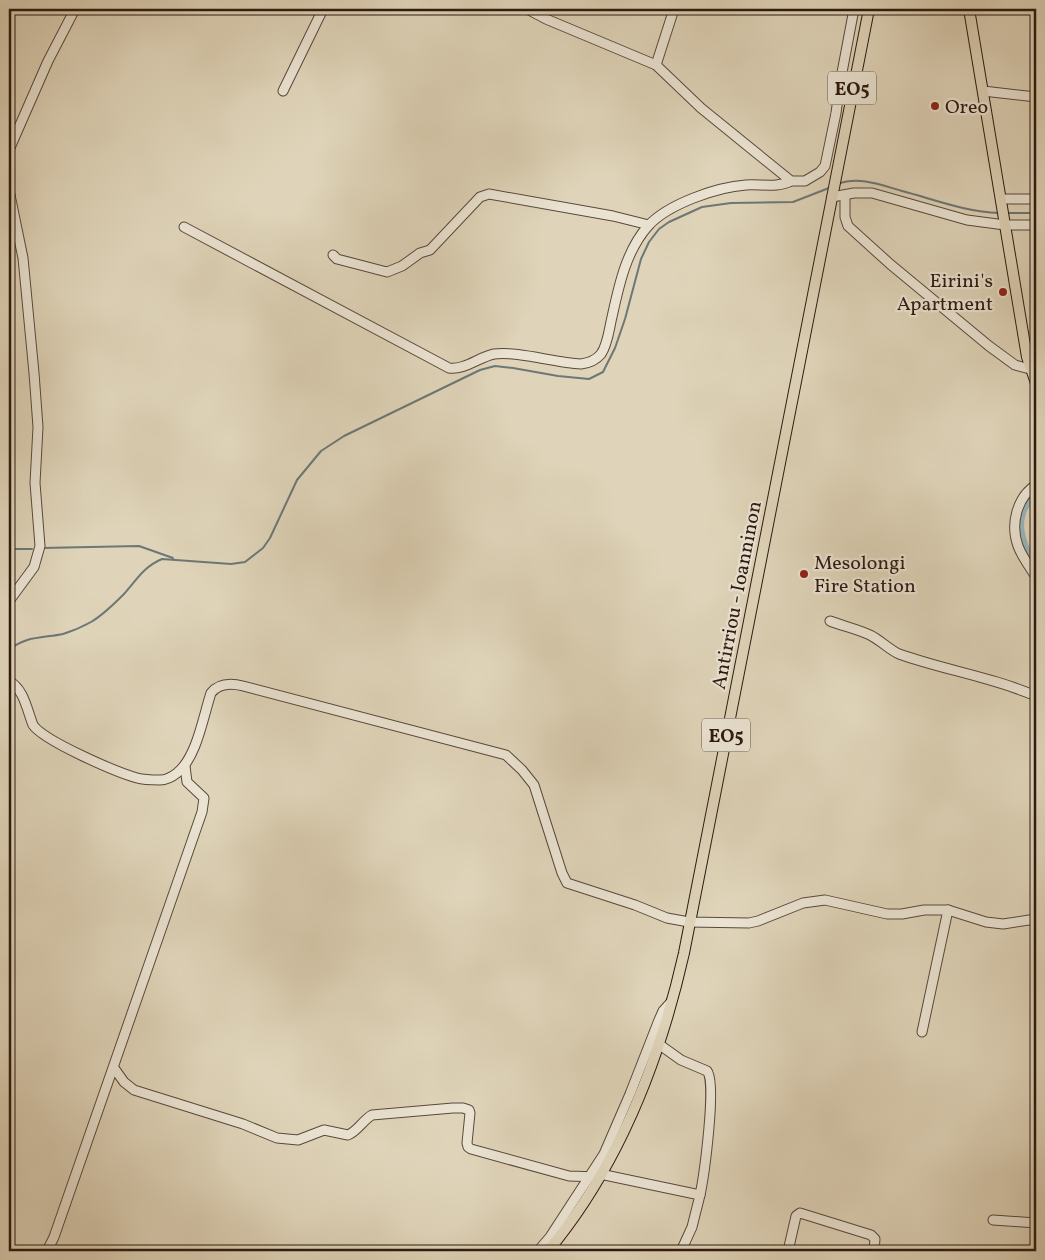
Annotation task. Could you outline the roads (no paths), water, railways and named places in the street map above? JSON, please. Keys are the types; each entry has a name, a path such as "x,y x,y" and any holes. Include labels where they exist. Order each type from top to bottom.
{"main road":[{"name":"Antirriou - Ioanninon","path":"548,1251 571,1221 628,1121 660,1045 674,999 869,9"},
{"path":"969,9 1030,369 1036,383"}],"street":[{"path":"9,150 48,61 75,9"},
{"path":"283,91 323,9"},
{"path":"527,9 546,19 656,65 701,108 791,181"},
{"path":"656,65 674,9"},
{"path":"184,227 442,364 455,368 498,354 575,364 588,362 597,358 602,352 607,340 617,293 628,256 649,225 668,211 712,191 743,186 780,185 791,181 804,182 820,172 825,166 854,9"},
{"path":"983,91 1036,97"},
{"path":"825,166 838,171"},
{"path":"9,190 23,258 34,373 38,427 35,483 40,546 34,567 9,601"},
{"path":"333,255 337,259 384,272 396,270 420,253 430,250 480,197 489,194 613,216 649,225"},
{"path":"845,194 844,217 848,226 890,264 989,346 1015,365 1030,369"},
{"path":"833,195 877,194 967,220 1036,225"},
{"path":"1001,203 1036,199"},
{"path":"1036,484 1019,504 1016,531 1020,550 1036,577"},
{"path":"830,620 870,635 896,653 926,663 987,678 1036,696"},
{"path":"9,681 20,691 36,730 59,744 136,778 158,780 170,778 185,766 194,746 211,693 220,685 228,684 242,686 506,755 534,785 562,873 567,883 636,905 667,918 689,922 749,923 758,922 788,908 818,900 831,900 887,914 902,914 924,910 948,910 994,923 1011,924 1036,919"},
{"path":"48,1251 114,1068 204,804 202,795 186,780 185,766"},
{"path":"922,1032 948,910"},
{"path":"538,1251 596,1176 659,1020 663,1011 674,999"},
{"path":"660,1045 681,1060 707,1071 711,1077 712,1088 700,1195 692,1227 681,1251"},
{"path":"114,1068 128,1086 137,1092 243,1124 272,1137 282,1139 298,1140 324,1130 332,1130 348,1135 372,1116 466,1108 470,1113 467,1143 471,1150 569,1176 596,1176 700,1195"},
{"path":"788,1251 796,1216 800,1213 871,1235 875,1239 874,1251"},
{"path":"993,1220 1036,1222"}],"waterway":[{"path":"838,184 854,181 870,182 962,208 999,213"},
{"path":"9,651 14,646 27,640 63,634 91,622 104,613 123,595 145,570 162,559 231,564 245,562 263,548 270,538 297,480 321,451 344,436 480,370 495,366 589,379 603,372 615,348 625,319 641,259 649,242 659,229 669,222 702,207 731,203 793,202 829,188"},
{"path":"1006,213 1036,213"},
{"path":"1036,494 1028,503 1021,521 1023,539 1036,567"},
{"path":"42,548 139,546 173,558"},
{"path":"9,549 32,549"}],"place":[{"name":"Oreo","path":"935,106"},
{"name":"Eirini's Apartment","path":"1003,292"},
{"name":"Mesolongi Fire Station","path":"804,574"}]}
